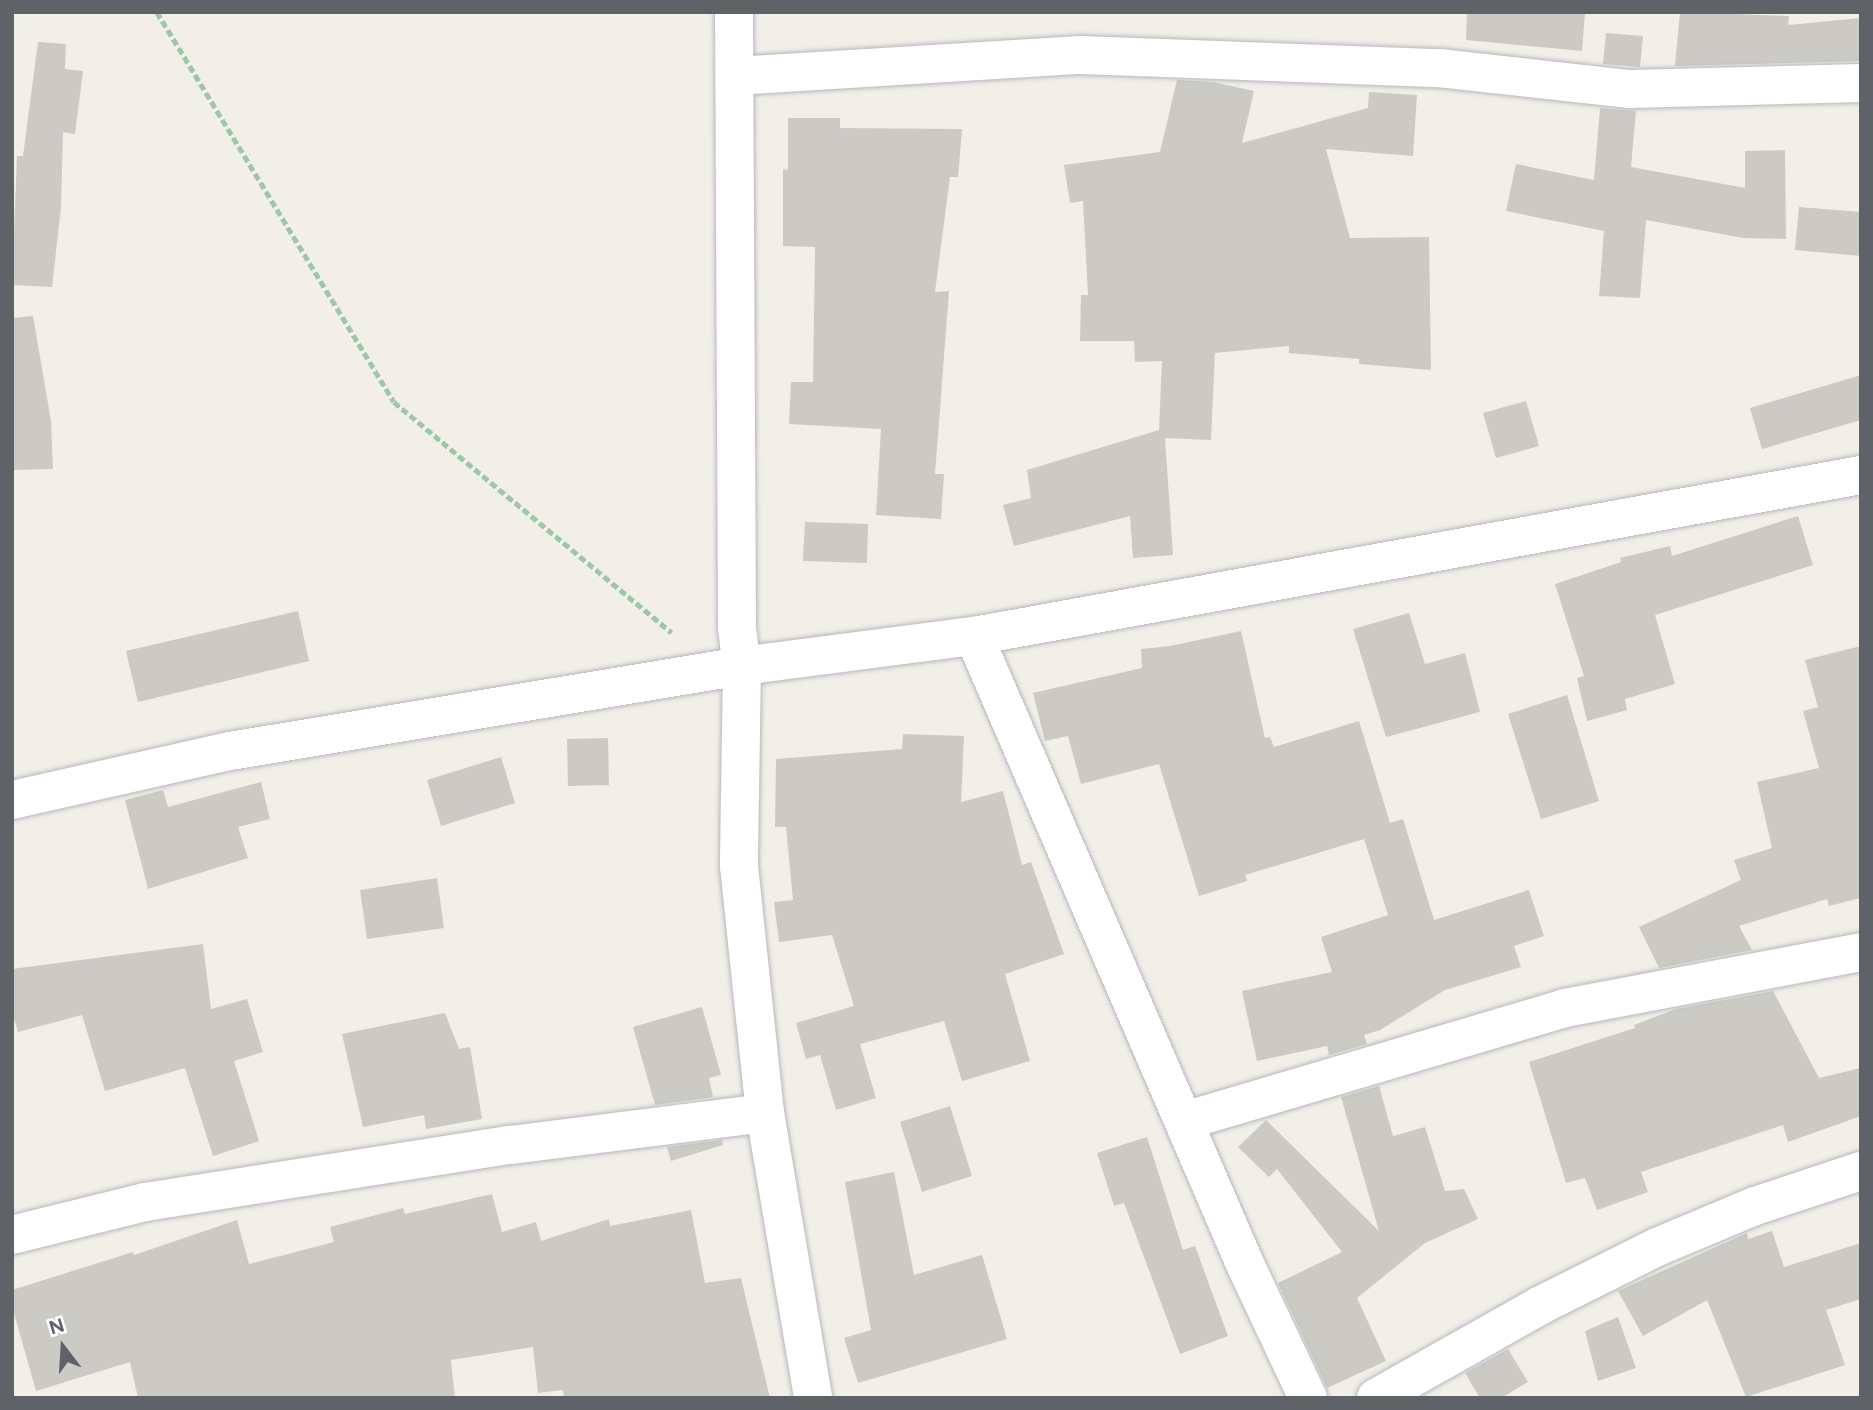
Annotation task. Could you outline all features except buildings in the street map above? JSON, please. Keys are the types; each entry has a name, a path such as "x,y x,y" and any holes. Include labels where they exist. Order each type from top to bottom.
{"street":[{"path":"734,12 737,628 742,666 739,866 765,1113 813,1398"},
{"path":"735,76 1080,55 1439,68 1630,89 1861,83"},
{"path":"12,800 230,751 742,666 974,636 1861,475"},
{"path":"974,636 1184,1121 1308,1398"},
{"path":"1184,1121 1566,1008 1861,951"},
{"path":"12,1235 145,1202 511,1145 765,1113"},
{"path":"1376,1398 1539,1306 1657,1247 1755,1206 1861,1171"}],"path":[{"path":"157,12 394,402 680,639"}]}
